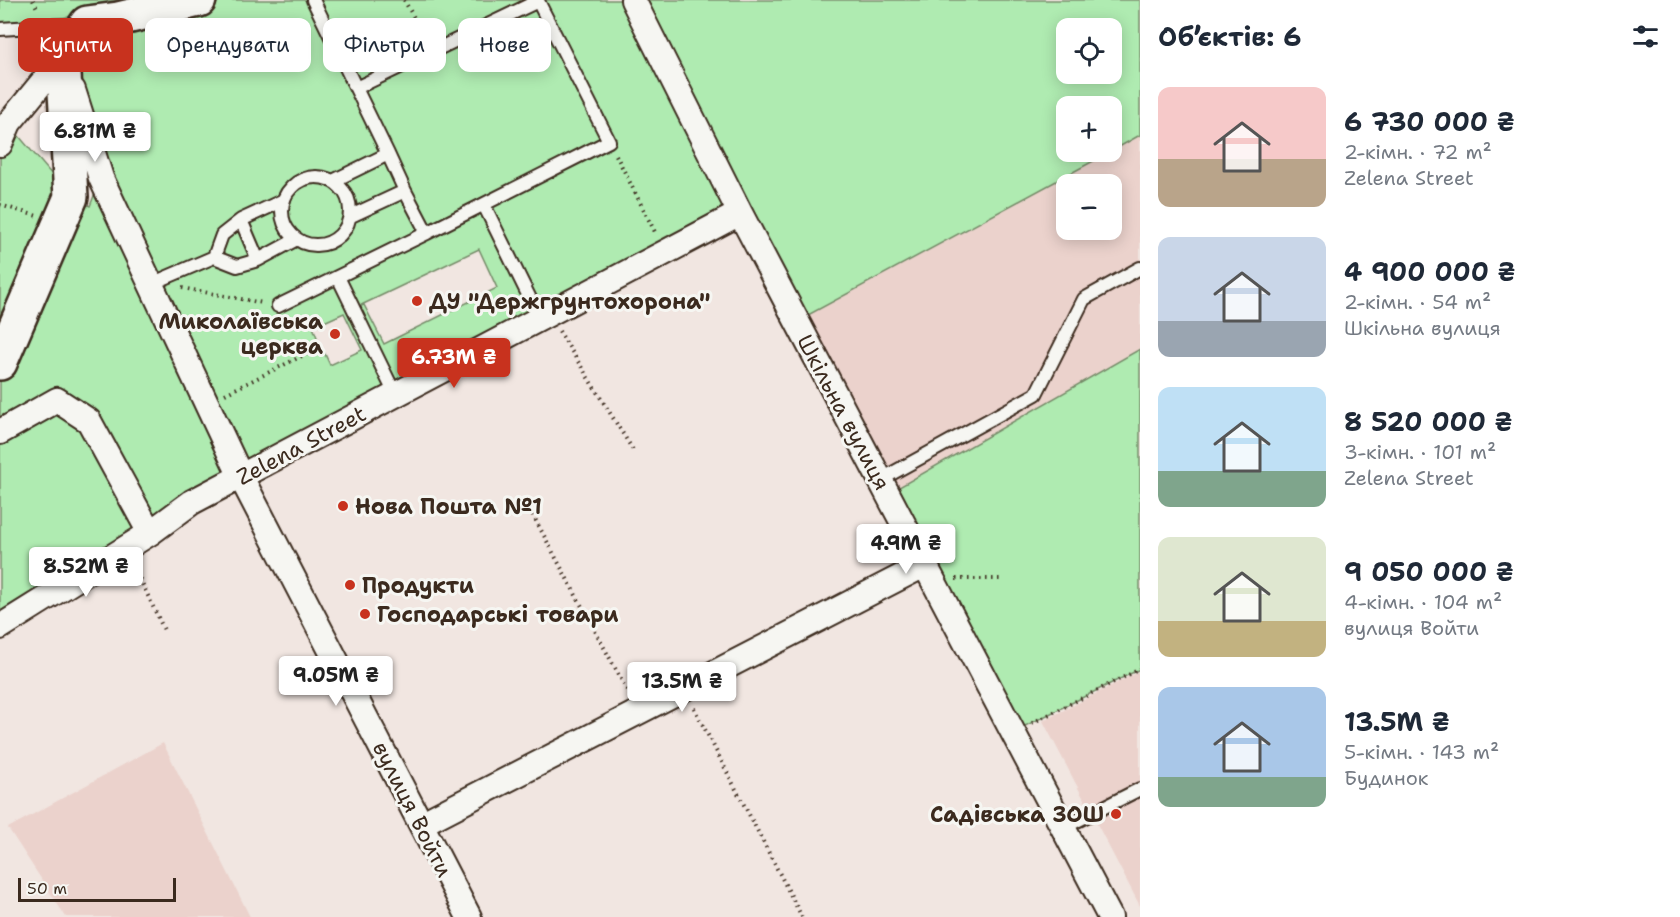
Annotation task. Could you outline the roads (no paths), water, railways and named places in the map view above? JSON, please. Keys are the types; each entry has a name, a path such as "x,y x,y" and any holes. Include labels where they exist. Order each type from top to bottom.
{"street":[{"path":"122,18 199,0"},
{"name":"Шкільна вулиця","path":"633,0 740,213 1063,828 1105,914"},
{"path":"0,144 9,123 51,72"},
{"path":"0,363 71,197 64,72"},
{"name":"вулиця Войти","path":"68,72 101,178 241,477 469,917"},
{"name":"Zelena Street","path":"0,627 150,533 192,502 740,213"},
{"path":"0,432 57,400 89,421 150,533"},
{"path":"421,824 684,689 928,572"}],"lane":[{"path":"313,0 427,233"},
{"path":"278,306 609,141 538,1 356,88"},
{"path":"0,29 18,28"},
{"path":"333,181 388,154"},
{"path":"316,176 333,181 348,196 351,216 343,233 334,240 323,245 311,245 297,239 284,222 284,200 293,185 316,176"},
{"path":"351,216 405,191"},
{"path":"214,257 222,235 241,220 284,200"},
{"path":"484,205 540,320"},
{"path":"241,220 258,260"},
{"path":"152,284 214,257 237,266 258,260 297,239"},
{"path":"880,480 1036,394 1084,299 1140,268"},
{"path":"338,277 396,396"},
{"path":"1063,828 1140,789"}],"place":[{"name":"ДУ \"Держгрунтохорона\"","path":"417,301"},
{"name":"Миколаївська церква","path":"335,334"},
{"name":"Нова Пошта №1","path":"343,506"},
{"name":"Продукти","path":"350,585"},
{"name":"Господарські товари","path":"365,614"},
{"name":"Садівська ЗОШ","path":"1116,814"}]}
